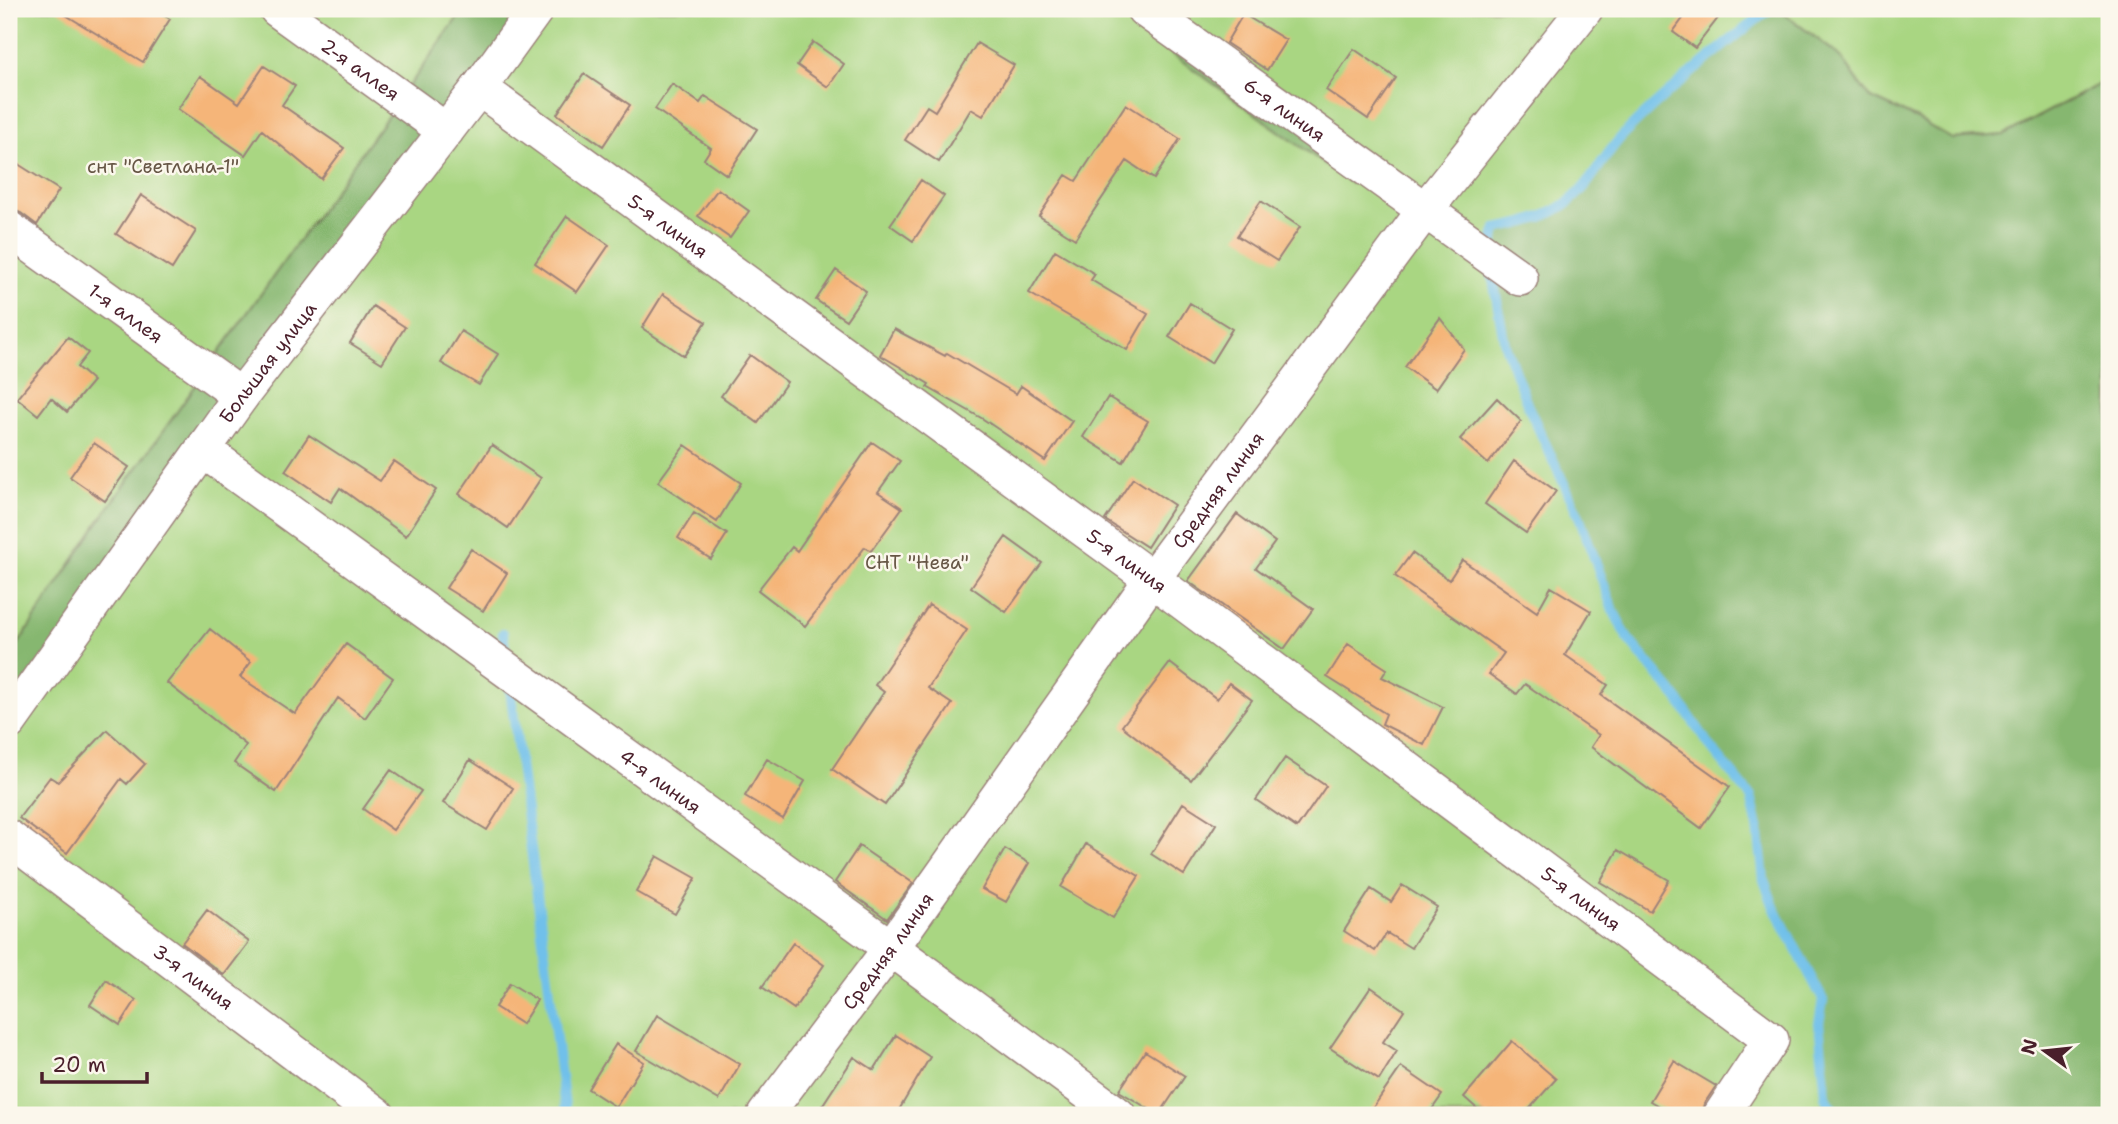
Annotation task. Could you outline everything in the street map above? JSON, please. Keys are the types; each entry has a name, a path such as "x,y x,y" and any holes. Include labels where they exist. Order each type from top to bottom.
{"street":[{"name":"2-я аллея","path":"277,9 446,131"},
{"name":"Большая улица","path":"9,722 242,396 480,88 536,9"},
{"name":"6-я линия","path":"1144,9 1514,274"},
{"name":"Средняя линия","path":"765,1115 891,948 1152,579 1425,210 1585,9"},
{"name":"5-я линия","path":"480,88 1152,579 1771,1040 1721,1115"},
{"name":"1-я аллея","path":"9,229 242,396"},
{"name":"4-я линия","path":"203,450 1118,1115"},
{"name":"3-я линия","path":"9,838 377,1115"}],"green space":[{"name":"снт \"Светлана-1\"","path":"9,9 464,9 102,517 9,658"},
{"path":"464,9 536,9 9,722 9,658 102,517"},
{"name":"СНТ \"Нева\"","path":"536,9 1770,9 1621,137 1568,203 1540,219 1496,229 1510,357 1628,639 1678,699 1751,797 1764,880 1774,907 1823,1000 1819,1024 1826,1096 1822,1115 9,1115 9,722"},
{"path":"1110,9 1144,9 1364,166 1351,183"},
{"path":"1770,9 1778,9 1841,57 1869,97 1952,139 2004,135 2109,79 2109,1115 1822,1115 1826,1096 1819,1023 1823,1000 1774,907 1764,880 1751,797 1678,699 1628,639 1510,357 1494,288 1496,229 1540,219 1568,203 1621,137"},
{"path":"1778,9 2109,9 2109,79 2004,135 1952,139 1869,97 1841,57"}],"building":[{"path":"56,9 153,9 170,19 143,62"},
{"path":"1690,9 1725,9 1695,48 1673,32"},
{"path":"1243,14 1286,40 1267,70 1226,43"},
{"path":"813,42 844,64 828,87 797,65"},
{"path":"977,43 1014,65 983,116 971,109 939,162 905,140 927,106 935,111"},
{"path":"1354,49 1396,78 1368,119 1326,90"},
{"path":"264,66 295,86 282,105 344,148 321,179 262,130 245,155 178,109 200,76 239,103"},
{"path":"584,74 630,105 603,146 557,114"},
{"path":"672,84 700,103 705,96 757,129 727,175 704,159 711,148 655,109"},
{"path":"1126,104 1180,139 1154,179 1127,161 1075,239 1039,216 1066,175 1076,181"},
{"path":"18,164 59,190 37,225 9,208 9,178"},
{"path":"921,180 944,196 913,241 890,225"},
{"path":"718,189 749,211 730,238 698,216"},
{"path":"141,195 196,231 172,269 116,234"},
{"path":"1261,201 1300,227 1277,261 1237,236"},
{"path":"567,216 609,245 577,292 535,263"},
{"path":"1055,250 1095,274 1091,280 1148,314 1127,350 1029,293"},
{"path":"836,270 866,291 846,320 816,300"},
{"path":"663,294 706,322 684,356 642,328"},
{"path":"1190,303 1232,329 1211,363 1169,337"},
{"path":"373,306 405,327 382,363 350,343"},
{"path":"1440,318 1464,349 1436,389 1405,367"},
{"path":"894,329 945,356 947,353 1016,394 1021,386 1072,421 1045,461 880,355"},
{"path":"461,331 498,354 479,385 441,363"},
{"path":"68,337 88,353 77,367 93,381 67,412 51,398 38,415 17,398"},
{"path":"750,355 787,382 758,423 721,396"},
{"path":"1108,397 1148,421 1123,462 1083,437"},
{"path":"1497,398 1521,421 1488,464 1460,439"},
{"path":"309,435 380,481 394,461 436,490 406,536 340,488 331,502 285,471"},
{"path":"872,442 900,461 878,492 902,508 871,551 865,547 805,626 758,590 792,547 797,551"},
{"path":"94,443 129,467 105,501 70,477"},
{"path":"492,445 541,478 508,528 459,494"},
{"path":"685,445 741,483 717,522 658,482"},
{"path":"1514,461 1556,491 1526,533 1485,504"},
{"path":"1133,478 1174,505 1147,547 1105,520"},
{"path":"694,513 727,534 711,559 678,538"},
{"path":"1237,514 1275,542 1256,568 1313,609 1284,649 1188,581"},
{"path":"1006,537 1042,563 1006,612 971,587"},
{"path":"471,549 507,573 483,611 446,588"},
{"path":"1412,553 1449,580 1462,560 1537,612 1551,587 1591,611 1565,655 1608,685 1601,695 1730,787 1701,828 1591,747 1599,735 1525,684 1517,694 1489,674 1504,653 1395,576"},
{"path":"929,605 967,630 928,688 952,704 885,805 832,769 884,692 875,685"},
{"path":"210,629 251,662 240,677 295,714 346,644 393,678 365,718 338,698 276,792 234,763 246,745 167,683"},
{"path":"1348,644 1387,669 1382,677 1443,707 1424,745 1382,724 1386,714 1327,677"},
{"path":"1170,663 1217,699 1229,683 1252,700 1191,780 1122,726"},
{"path":"107,730 145,764 127,784 121,779 67,853 19,818 50,777 58,782"},
{"path":"1285,758 1326,786 1297,828 1256,800"},
{"path":"767,759 805,781 783,819 745,796"},
{"path":"470,760 513,788 487,830 443,803"},
{"path":"391,770 421,791 393,830 363,809"},
{"path":"1183,803 1216,824 1184,875 1151,854"},
{"path":"1086,844 1139,876 1113,918 1061,887"},
{"path":"859,846 913,883 887,919 835,882"},
{"path":"1005,849 1029,863 1006,902 982,889"},
{"path":"1618,850 1669,880 1650,911 1600,882"},
{"path":"657,856 696,878 675,914 636,892"},
{"path":"1402,885 1437,907 1411,948 1387,933 1375,951 1344,931 1371,889 1391,902"},
{"path":"207,910 249,942 224,975 182,943"},
{"path":"793,943 824,965 794,1009 762,987"},
{"path":"106,980 136,1000 120,1025 90,1005"},
{"path":"510,983 537,1000 522,1024 495,1007"},
{"path":"1371,987 1404,1010 1383,1042 1397,1051 1379,1080 1330,1048"},
{"path":"657,1015 740,1064 719,1100 636,1051"},
{"path":"896,1035 930,1057 896,1115 816,1115 854,1057 874,1070"},
{"path":"1512,1041 1556,1079 1524,1115 1484,1115 1464,1097"},
{"path":"616,1044 644,1062 616,1107 588,1089"},
{"path":"1145,1051 1185,1076 1159,1115 1119,1091"},
{"path":"1674,1061 1716,1086 1704,1104 1701,1115 1674,1115 1650,1101"},
{"path":"1401,1067 1442,1095 1428,1115 1368,1115"}],"waterway":[{"path":"1492,252 1496,229 1541,217 1575,197 1616,143 1641,117 1695,69 1770,9"},
{"path":"1491,268 1505,345 1527,404 1579,516 1613,610 1628,639 1678,699 1712,749 1751,797 1758,827 1764,880 1774,907 1823,1000 1819,1023 1826,1096 1835,1115"},
{"path":"503,633 506,658"},
{"path":"509,681 566,1115"}]}
